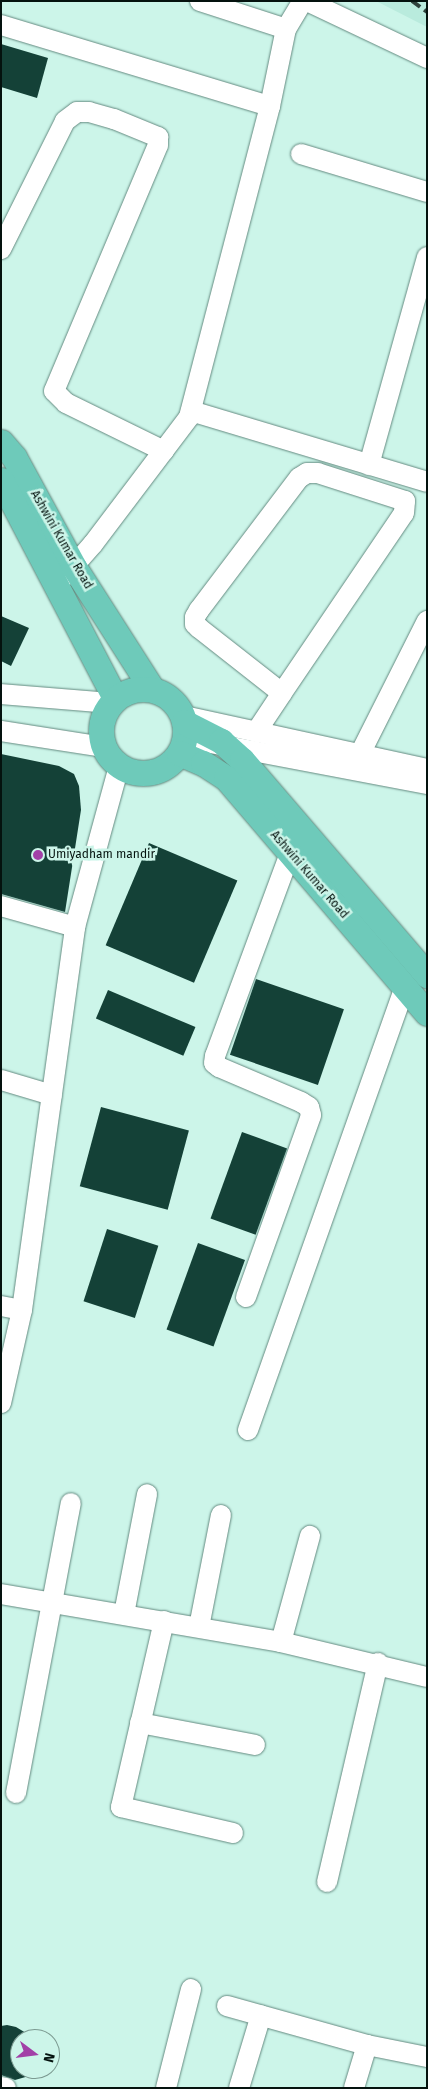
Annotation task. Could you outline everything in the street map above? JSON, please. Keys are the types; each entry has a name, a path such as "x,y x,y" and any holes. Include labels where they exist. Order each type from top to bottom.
{"main road":[{"name":"Ashwini Kumar Road","path":"1,442 14,457 74,567 152,689"},
{"name":"Ashwini Kumar Road","path":"1,480 56,585 113,701"},
{"path":"152,689 164,693 173,701 182,732 170,764 152,772 132,772 119,766 110,758 103,747 100,724 113,701 129,690 152,689"},
{"name":"Ashwini Kumar Road","path":"182,732 226,744 242,760 427,975"},
{"name":"Ashwini Kumar Road","path":"182,732 203,763 226,778 427,1013"}],"street":[{"path":"200,1 286,28"},
{"path":"56,585 74,567 188,421 270,106 286,28 303,1"},
{"path":"306,1 427,58"},
{"path":"1,25 270,106"},
{"path":"1,249 65,121 77,112 89,112 114,119 158,137 158,145 54,391 66,403 164,452"},
{"path":"301,154 427,192"},
{"path":"370,465 427,257"},
{"path":"191,411 427,482"},
{"path":"256,732 404,513 405,501 318,473 307,473 299,478 199,610 195,617 195,624 282,693"},
{"path":"360,754 427,621"},
{"path":"1,694 113,701"},
{"path":"1,731 103,747"},
{"path":"182,732 256,732 427,769"},
{"path":"226,744 427,784"},
{"path":"1,1403 22,1310 75,927 119,766"},
{"path":"246,1297 311,1116 309,1107 302,1102 214,1064 215,1056 290,853"},
{"path":"1,906 75,927"},
{"path":"248,1430 405,987"},
{"path":"1,1080 52,1094"},
{"path":"1,1306 22,1310"},
{"path":"124,1614 147,1494"},
{"path":"16,1793 71,1503"},
{"path":"199,1627 221,1515"},
{"path":"281,1642 310,1536"},
{"path":"1,1594 281,1642 427,1677"},
{"path":"164,1621 121,1805 122,1809 233,1833"},
{"path":"327,1882 378,1664"},
{"path":"140,1723 255,1745"},
{"path":"166,2088 191,1989"},
{"path":"227,2006 367,2044 427,2058"},
{"path":"239,2088 261,2015"},
{"path":"354,2088 367,2044"},
{"path":"1,2087 6,2088"}],"shaded area":[{"path":"376,1 427,1 427,27"}],"building":[{"path":"1,44 48,58 37,98 1,87"},
{"path":"1,616 29,628 11,666 1,661"},
{"name":"Umiyadham mandir","path":"1,754 59,766 74,774 79,786 81,810 65,912 1,894"},
{"path":"149,843 237,881 194,983 106,945"},
{"path":"256,979 344,1009 318,1085 230,1055"},
{"path":"108,990 195,1027 183,1056 96,1019"},
{"path":"101,1107 189,1131 168,1210 80,1186"},
{"path":"242,1132 287,1148 256,1235 211,1218"},
{"path":"107,1229 158,1246 135,1318 84,1301"},
{"path":"198,1243 245,1260 214,1347 167,1329"},
{"path":"7,2025 19,2029 10,2029 10,2078 1,2075 1,2026"}],"railway":[{"path":"412,1 427,12"}],"place":[{"name":"Umiyadham mandir","path":"38,855"}]}
